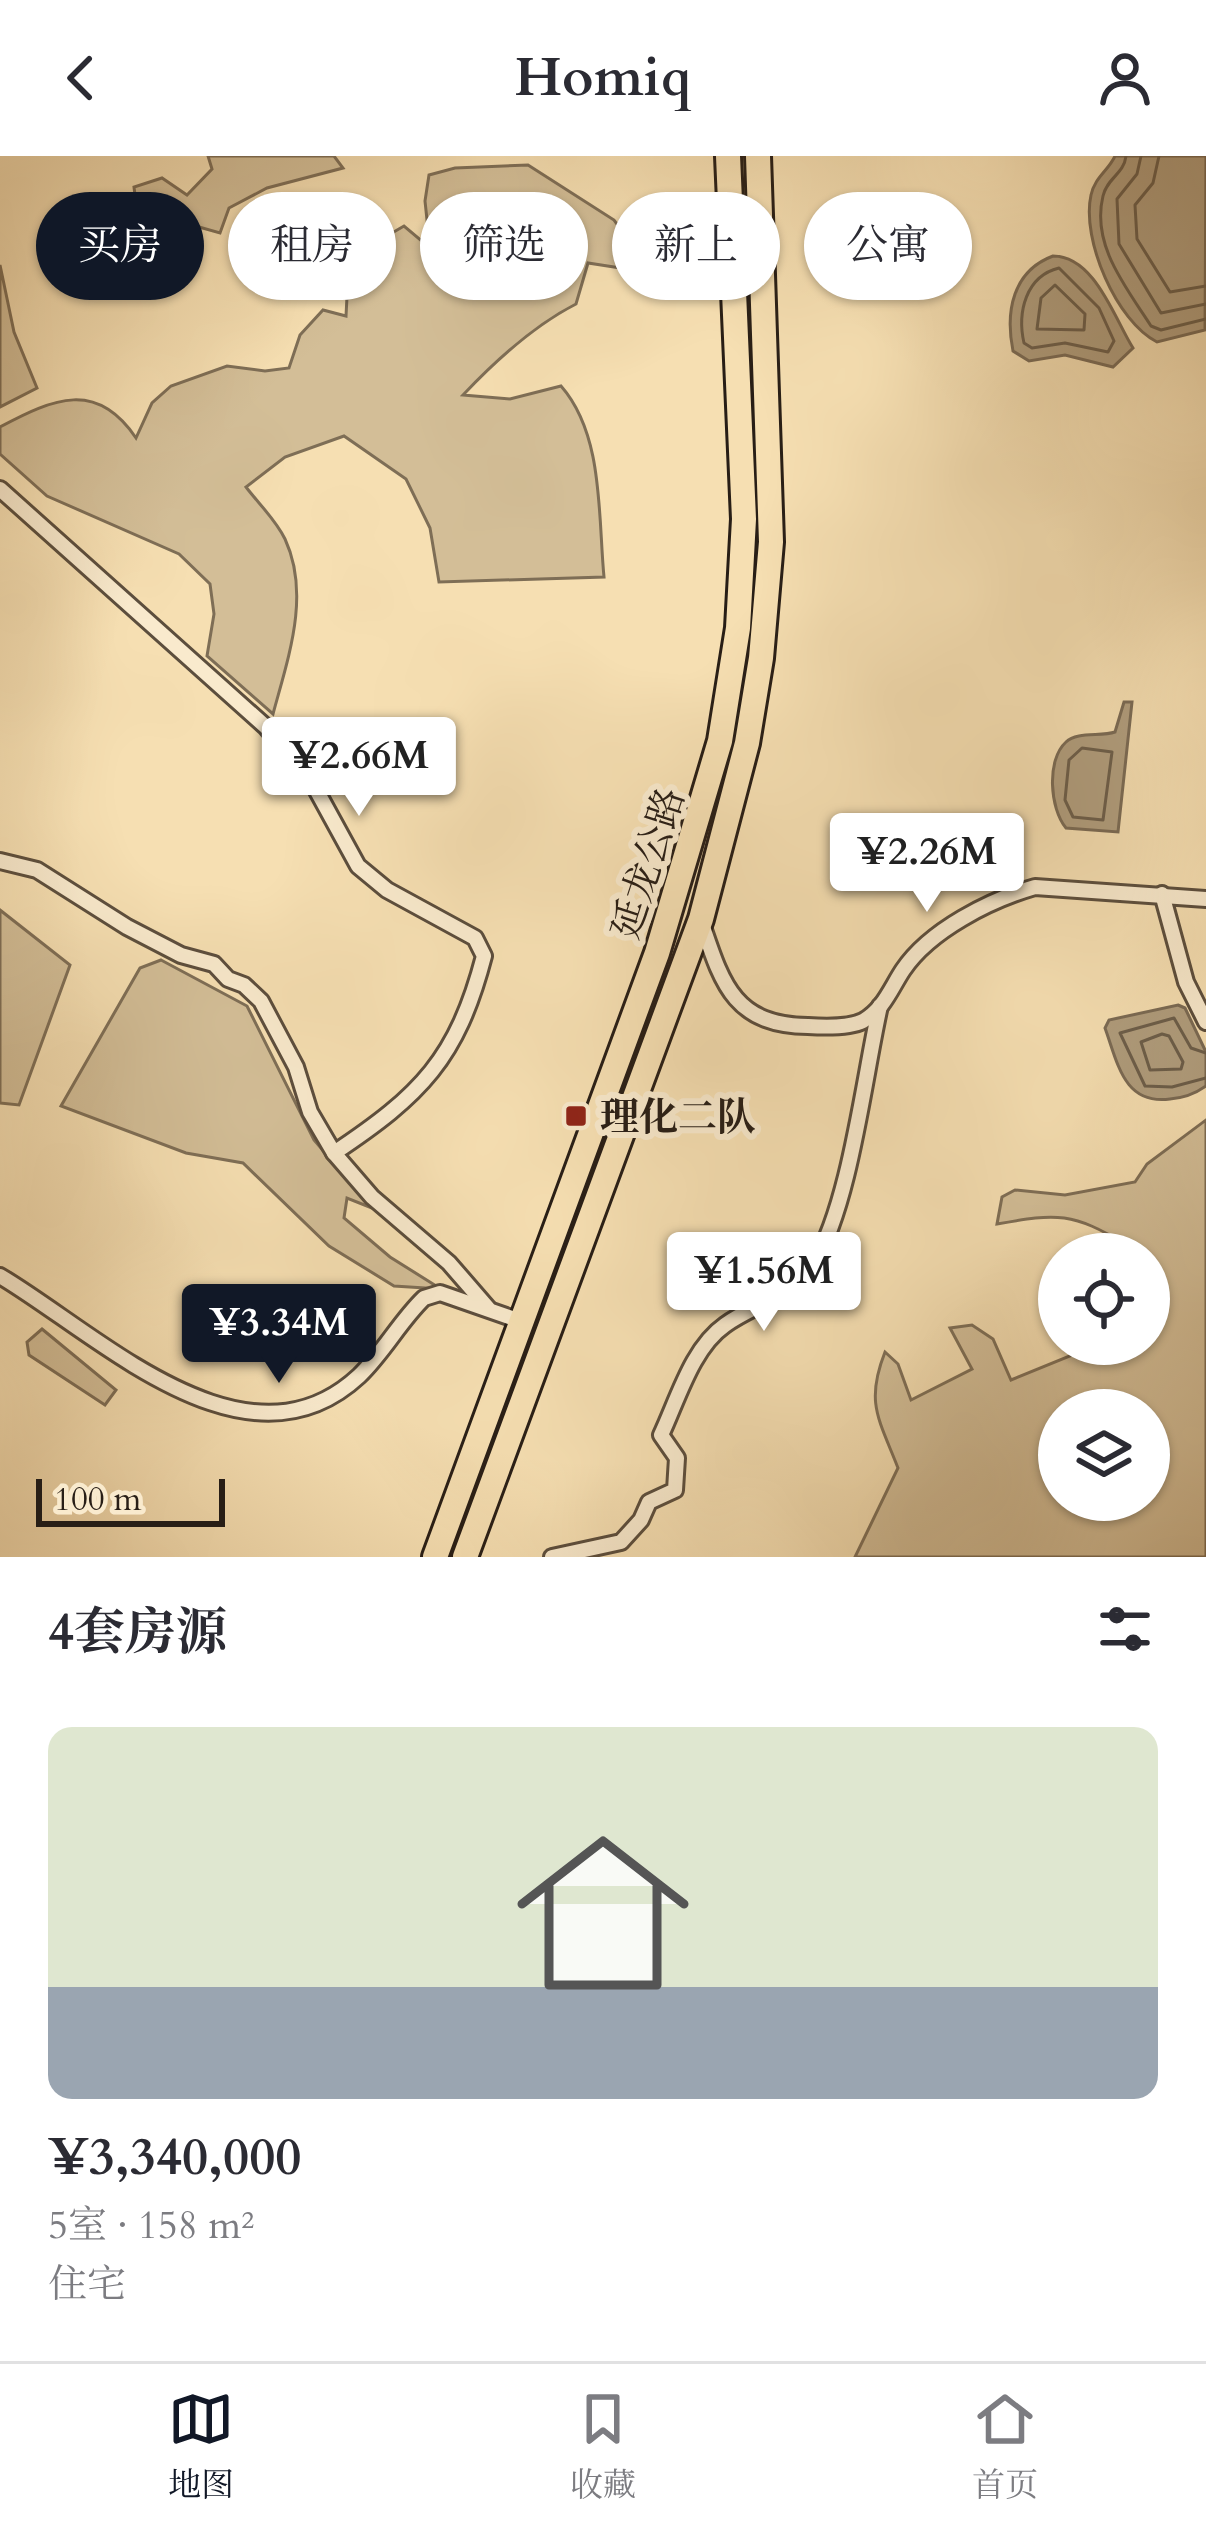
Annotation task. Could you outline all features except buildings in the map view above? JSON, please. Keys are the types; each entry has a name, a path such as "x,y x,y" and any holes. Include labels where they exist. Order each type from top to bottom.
{"highway":[{"name":"延龙公路","path":"435,1557 693,843 730,686 742,572 744,473 728,156"},
{"name":"延龙公路","path":"465,1557 701,920 751,727 768,601 770,436 758,156"}],"street":[{"path":"0,488 266,727 312,782 358,866 386,890 475,938 484,956 473,998 424,1087 334,1153"},
{"path":"0,861 38,870 127,928 182,955 214,964 228,980 244,985 261,1001 296,1067 310,1112 334,1153 372,1197 416,1230 488,1308"},
{"path":"701,920 724,988 741,1005 776,1026 862,1022 880,1006 925,945 1008,895 1035,887 1206,898"},
{"path":"1162,894 1186,982 1206,1022"},
{"path":"552,1557 621,1542 649,1502 674,1490 677,1459 661,1435 699,1352 724,1325 771,1303 812,1267 835,1217 880,1006"},
{"path":"0,1276 191,1396 227,1411 249,1413 271,1414 314,1402 357,1378 424,1298 440,1293 523,1322"}],"shaded area":[{"path":"208,156 334,156 343,168 259,192 228,192 220,233 204,228 204,192 190,192 212,169"},
{"path":"528,165 570,192 426,192 429,175 455,168"},
{"path":"162,178 183,192 135,192 134,187"},
{"path":"588,203 612,219 612,267 588,263"},
{"path":"404,226 420,240 420,300 577,300 516,345 463,395 510,399 561,386 575,406 592,452 604,577 439,582 430,528 406,479 344,436 285,457 246,487 285,539 296,582 294,626 273,714 207,656 214,614 210,584 179,554 47,496 0,454 0,427 56,402 90,401 121,420 136,438 152,403 171,386 227,366 265,371 289,368 300,335 323,310 346,316 347,300 396,300 396,231"},
{"path":"0,265 14,332 37,388 0,407"},
{"path":"0,910 70,965 19,1105 0,1103"},
{"path":"161,960 247,1006 314,1140 372,1208 347,1198 344,1218 390,1257 441,1289 394,1286 329,1246 243,1163 186,1153 61,1106 140,968"},
{"path":"1206,1120 1206,1557 855,1557 898,1468 875,1398 885,1352 898,1364 911,1400 972,1369 950,1328 972,1325 993,1339 1011,1380 1048,1365 1170,1365 1170,1233 1106,1233 1064,1218 997,1224 1002,1197 1015,1190 1065,1195 1135,1182 1147,1164"},
{"path":"42,1329 116,1390 105,1405 29,1355 27,1342"}],"water":[{"path":"1115,156 1206,156 1205,330 1157,342 1128,317 1105,278 1089,213 1093,189"},
{"path":"1053,256 1081,266 1111,307 1133,348 1113,367 1065,355 1029,361 1013,351 1010,321 1015,294 1029,272"},
{"path":"1124,702 1132,702 1118,832 1066,828 1056,809 1052,785 1055,760 1076,736 1115,732"},
{"path":"1178,1005 1185,1008 1206,1052 1206,1086 1175,1098 1142,1096 1119,1068 1105,1028 1109,1020"}],"place":[{"name":"理化二队","path":"576,1116"}]}
